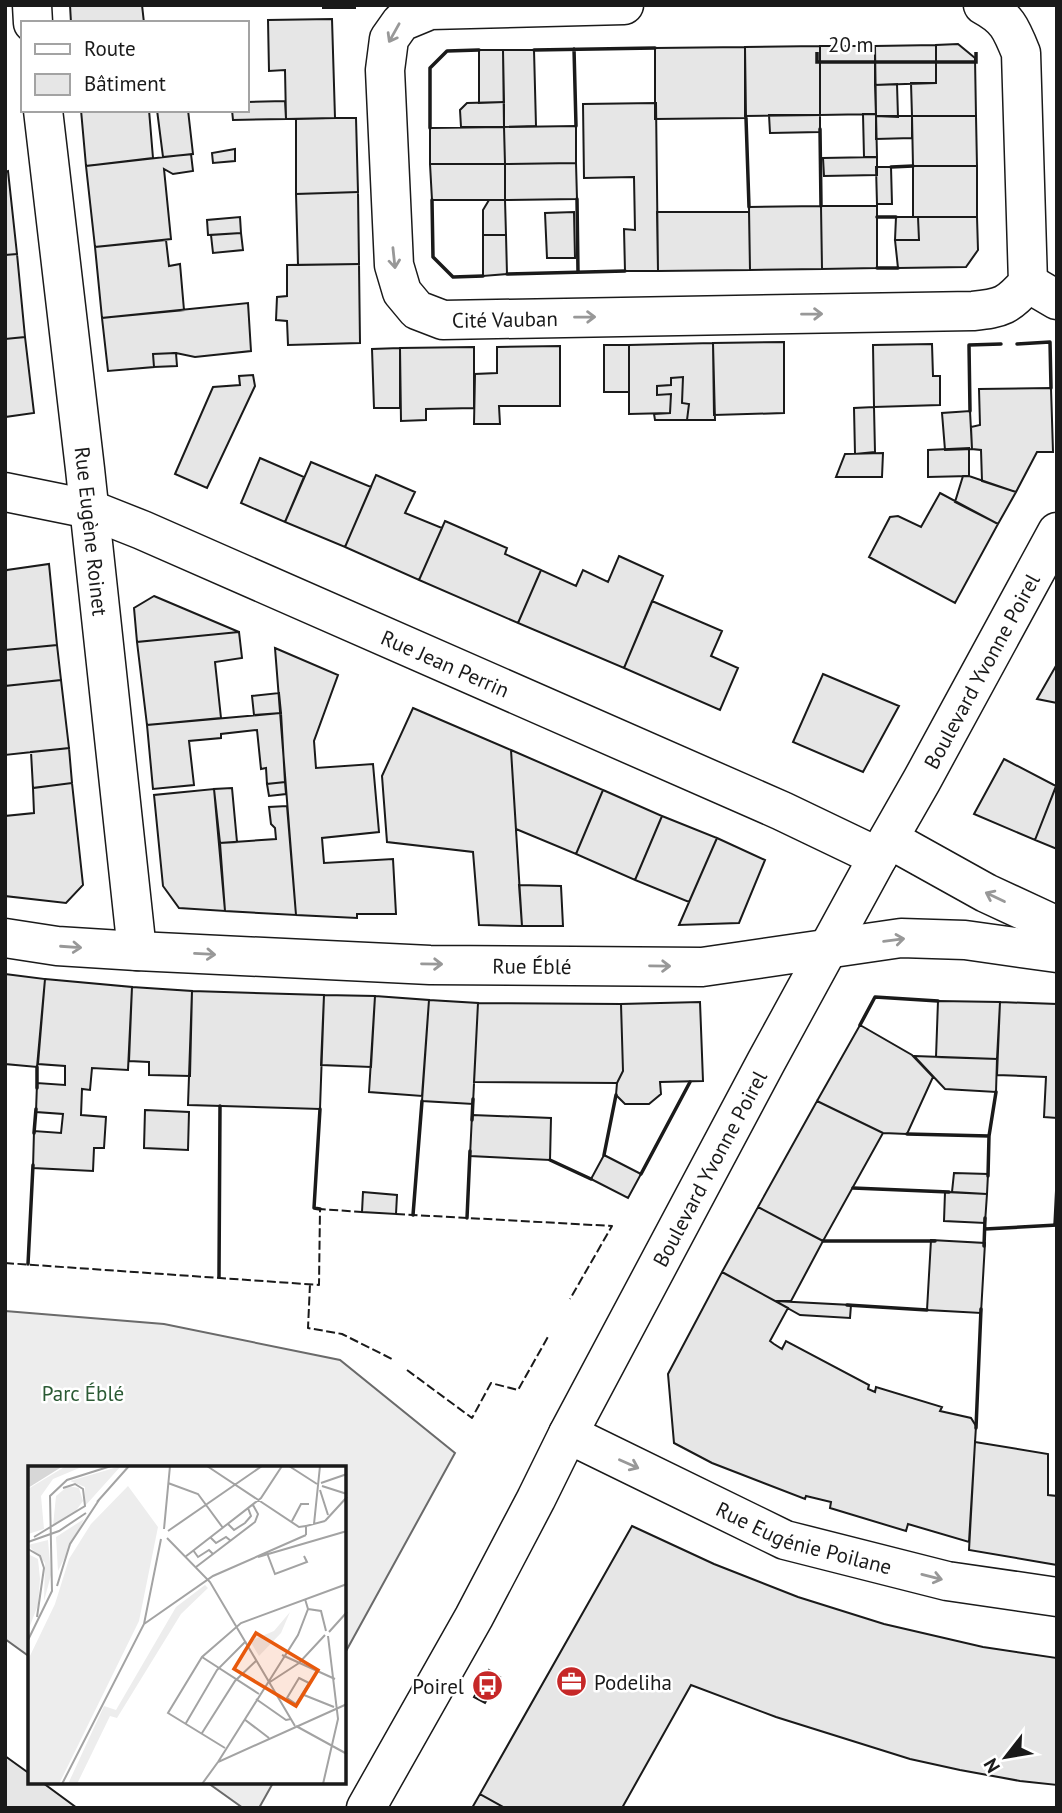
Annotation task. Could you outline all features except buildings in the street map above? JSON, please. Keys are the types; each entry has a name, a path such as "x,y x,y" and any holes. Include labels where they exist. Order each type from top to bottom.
{"street":[{"name":"Cité Vauban","path":"624,5 430,10 401,22 388,39 385,69 394,265 402,292 417,310 443,320 973,311 999,308 1015,298 1042,292 1021,53 1013,31 999,14 983,5"},
{"name":"Rue Eugène Roinet","path":"43,112 137,951"},
{"name":"Rue Jean Perrin","path":"5,492 89,509 142,530 782,811 883,848"},
{"name":"Boulevard Yvonne Poirel","path":"366,1808 474,1617 568,1434 826,950 1057,532"},
{"path":"883,848 1057,926"},
{"name":"Rue Éblé","path":"5,938 57,946 430,965 702,967 901,938 965,940 1057,953"},
{"name":"Rue Eugénie Poilane","path":"568,1434 785,1540 947,1581 1057,1597"}],"shaded area":[{"name":"Parc Éblé","path":"5,1311 164,1324 340,1360 455,1453 346,1651 346,1466 28,1466 28,1656 5,1639"},
{"path":"211,1785 272,1785 259,1808 243,1808"}],"fence":[{"path":"5,1263 319,1285 320,1209 362,1212"},
{"path":"396,1214 612,1226 570,1299"},
{"path":"310,1284 308,1328 342,1334 392,1359"},
{"path":"407,1370 472,1418 491,1383 518,1390 549,1335"}],"wall":[{"path":"534,50 655,48"},
{"path":"574,49 576,126"},
{"path":"430,128 430,68 447,51 479,50"},
{"path":"746,118 749,207"},
{"path":"820,129 821,206"},
{"path":"891,167 913,166"},
{"path":"577,199 578,272"},
{"path":"432,200 433,257 453,277 483,276"},
{"path":"877,217 896,217"},
{"path":"877,268 898,268"},
{"path":"507,274 625,271"},
{"path":"1017,344 1050,342 1051,388"},
{"path":"970,411 969,345 1001,344"},
{"path":"860,1025 875,997 938,1001"},
{"path":"37,1067 37,1088"},
{"path":"641,1174 690,1082"},
{"path":"988,1176 989,1136 996,1092"},
{"path":"604,1155 616,1095"},
{"path":"472,1120 473,1099"},
{"path":"413,1215 422,1101"},
{"path":"219,1277 220,1106"},
{"path":"34,1133 36,1109"},
{"path":"320,1109 314,1208 320,1209"},
{"path":"907,1134 989,1136"},
{"path":"467,1218 470,1151"},
{"path":"550,1160 591,1179"},
{"path":"28,1264 33,1165"},
{"path":"1055,1225 1057,1186"},
{"path":"853,1188 949,1192"},
{"path":"984,1246 985,1218"},
{"path":"985,1229 1057,1225"},
{"path":"823,1241 935,1241"},
{"path":"847,1305 927,1310"},
{"path":"976,1428 981,1309"}],"place":[{"name":"Podeliha","path":"571,1682"},
{"name":"Poirel","path":"487,1686"}]}
